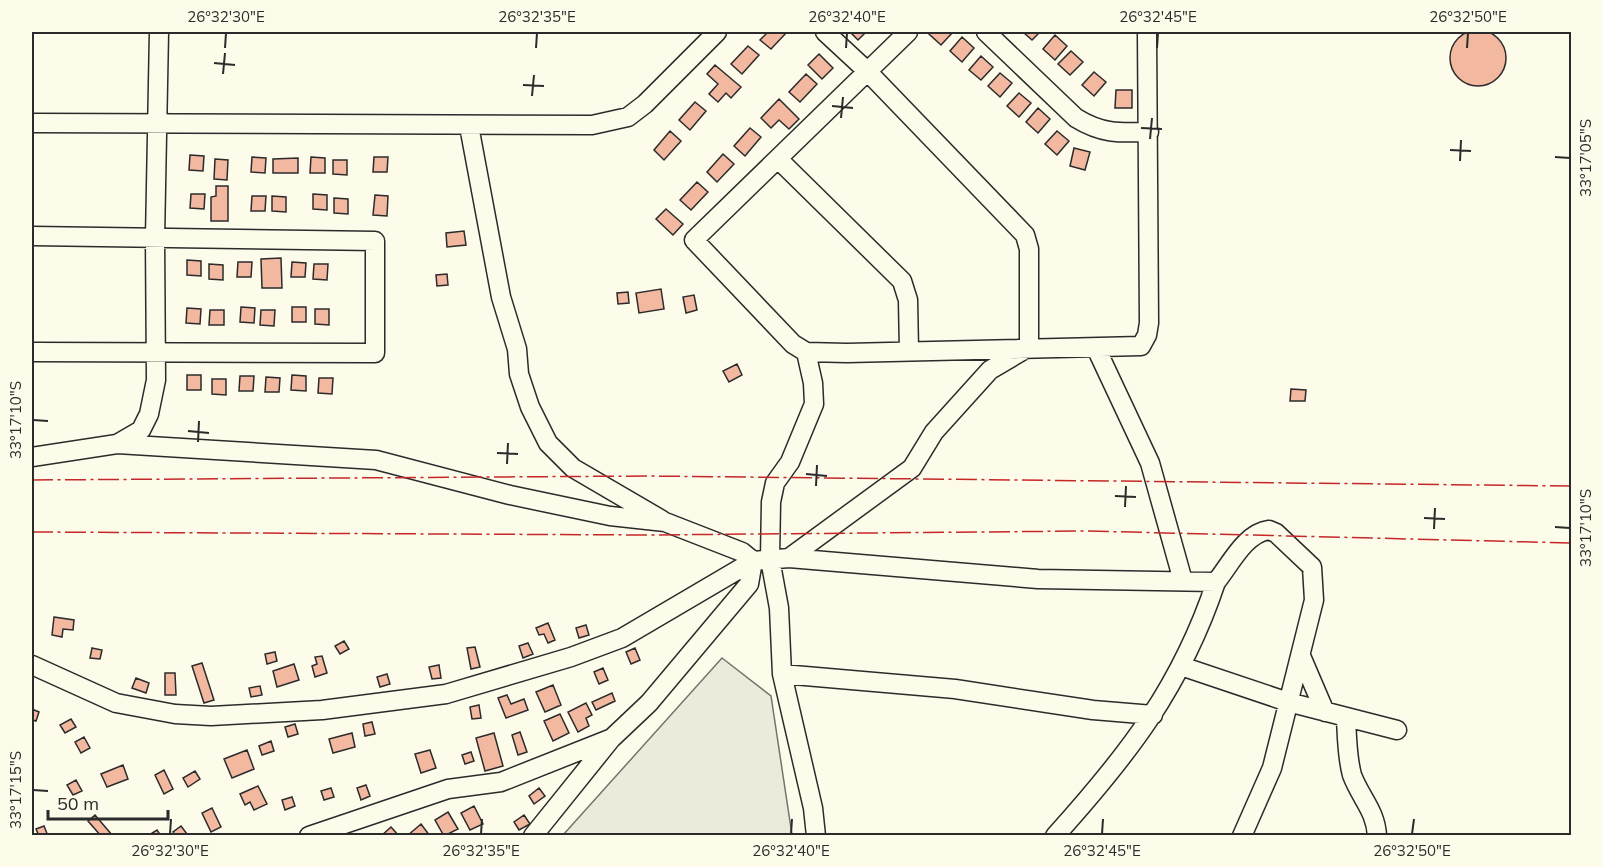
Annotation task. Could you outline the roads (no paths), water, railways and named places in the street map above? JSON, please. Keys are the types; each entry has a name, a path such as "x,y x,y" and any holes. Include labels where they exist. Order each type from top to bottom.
{"street":[{"path":"32,457 117,444 131,439 141,430 149,414 154,396 156,354 155,238 159,32"},
{"path":"32,123 583,126 628,117 645,104 717,32"},
{"path":"825,32 866,70 1024,235 1029,249 1029,347"},
{"path":"908,32 866,70 694,240 777,330 806,352 822,354 1029,347 1141,346 1148,335 1147,32"},
{"path":"986,32 1076,118 1094,129 1115,133 1149,132"},
{"path":"469,126 501,297 517,349 519,374 530,407 548,443 573,468 665,522 762,560 779,608 782,674 813,808 816,836"},
{"path":"778,159 902,280 908,300 909,351"},
{"path":"32,236 375,241 375,353 32,352"},
{"path":"789,558 912,468 934,432 990,370 1029,347"},
{"path":"1096,348 1150,463 1184,581"},
{"path":"533,836 612,738 649,703 749,584 762,560 775,483 790,462 813,404 813,383 806,352"},
{"path":"117,444 376,460 510,495 610,516 665,522"},
{"path":"1055,836 1109,776 1153,715 1181,666 1216,582 1256,534 1269,530 1283,538 1312,567 1314,600 1265,788 1242,836"},
{"path":"32,665 116,703 175,714 211,716 322,710 446,694 561,661 622,638 762,560 789,558 1038,579 1216,582"},
{"path":"1301,656 1325,712"},
{"path":"1181,666 1288,702 1397,730"},
{"path":"782,674 955,689 1093,710 1153,715"},
{"path":"1346,718 1349,759 1353,776 1373,815 1377,836"},
{"path":"309,836 448,789 501,782 612,738"}]}
